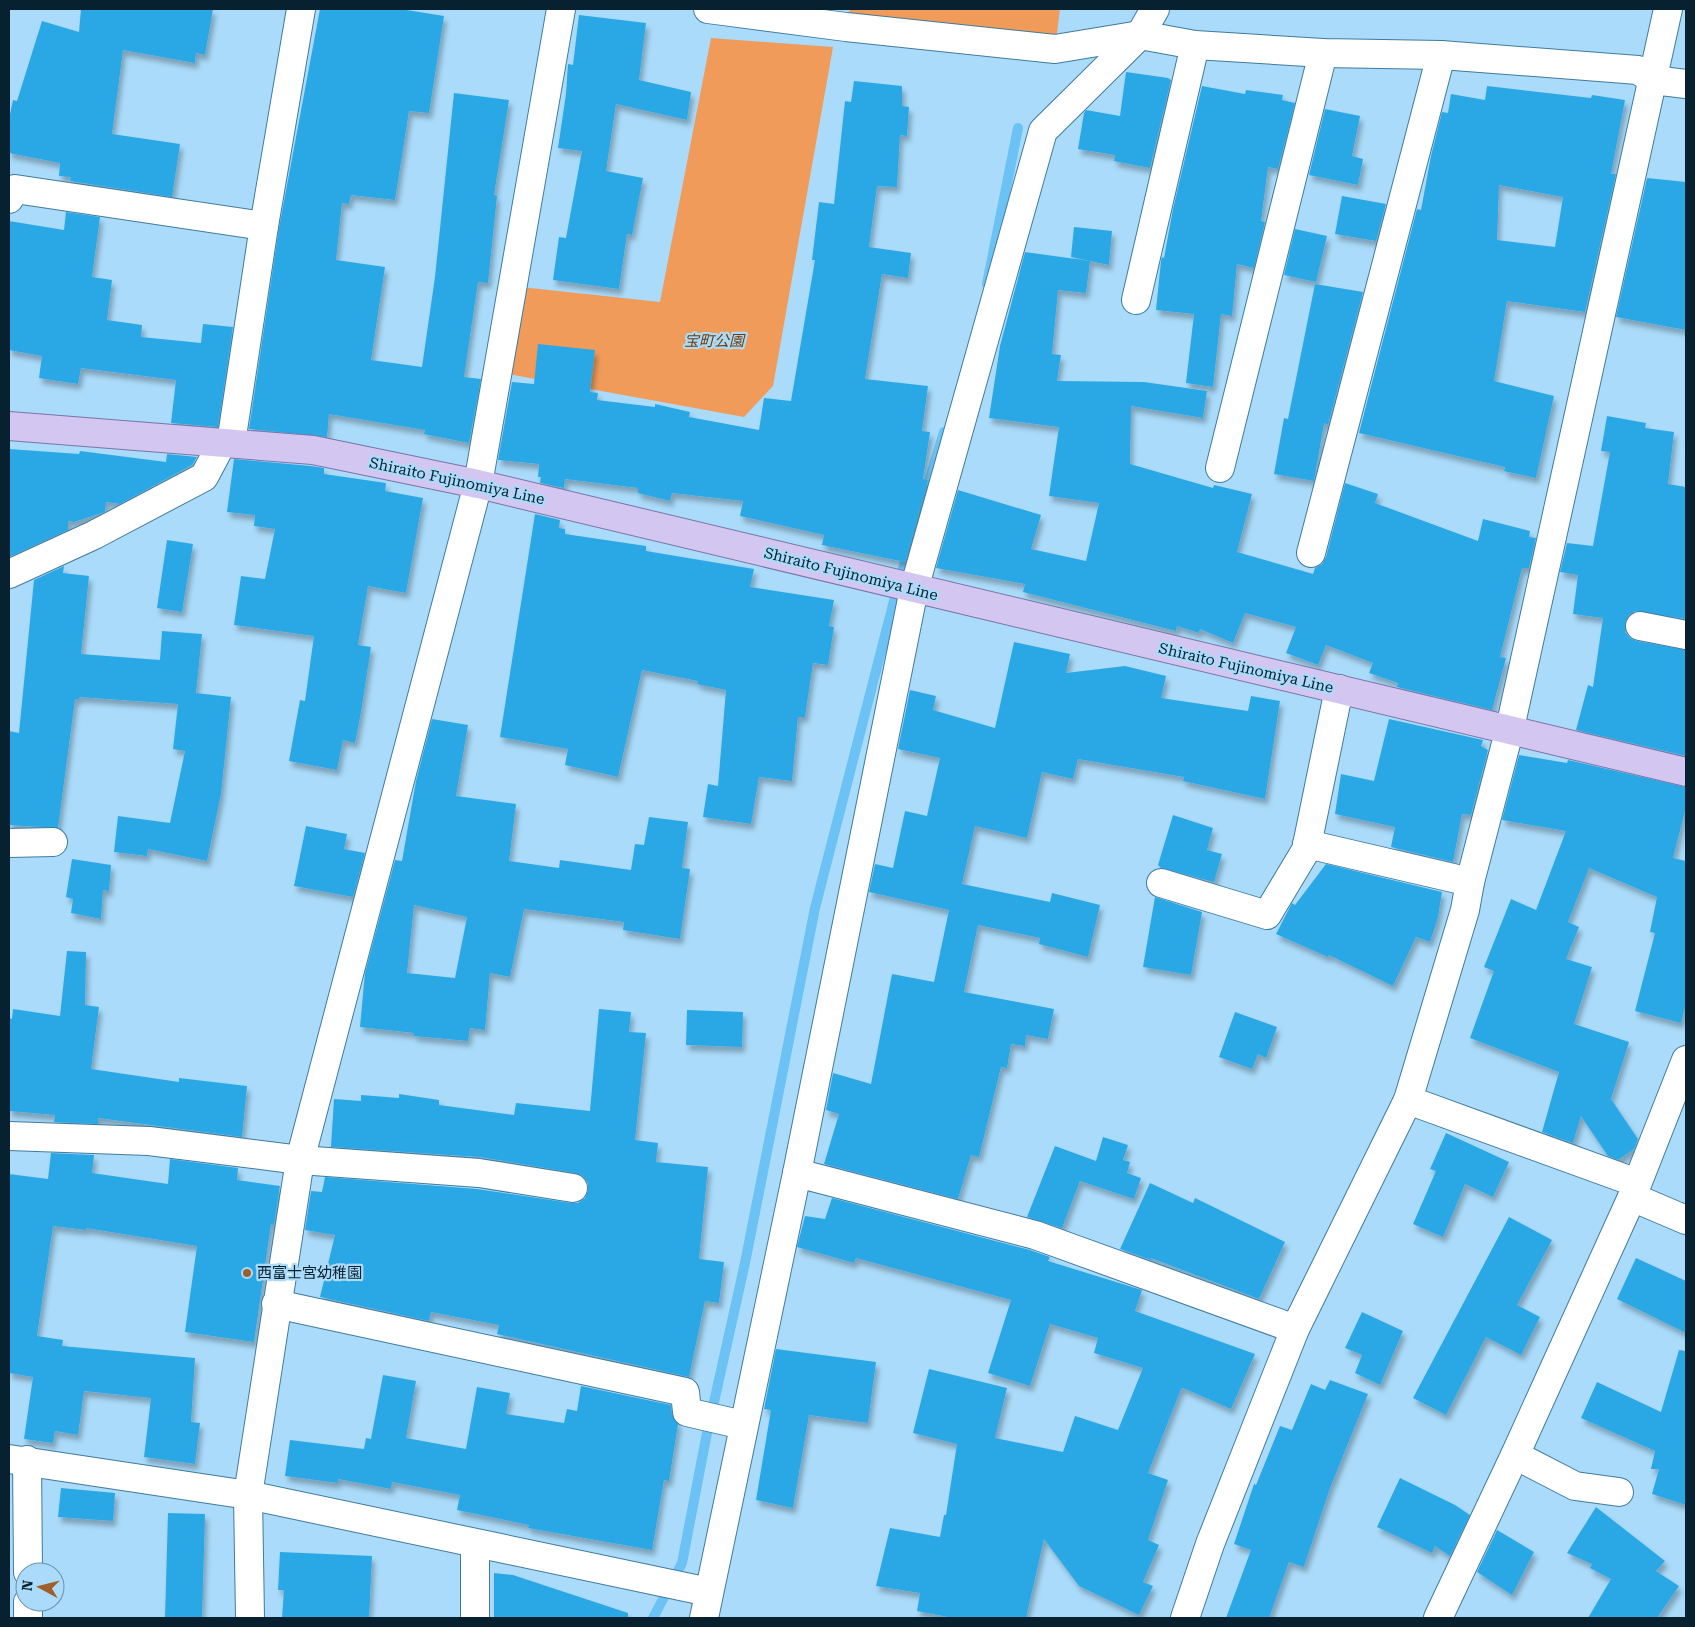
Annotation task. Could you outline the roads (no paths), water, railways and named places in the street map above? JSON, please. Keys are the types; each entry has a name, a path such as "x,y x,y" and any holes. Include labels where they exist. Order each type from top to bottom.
{"main road":[{"name":"Shiraito Fujinomiya Line","path":"9,426 313,450 478,484 914,589 1510,728 1686,772"}],"street":[{"path":"9,574 94,535 204,477 226,443 301,9"},
{"path":"250,1618 248,1495 276,1304 300,1160 478,484 561,9"},
{"path":"708,9 846,27 1055,49 1140,34 1195,45 1323,53 1441,55 1638,70 1653,80 1686,84"},
{"path":"27,1562 18,1459 248,1495 475,1544 706,1605 797,1173 914,589 1043,131 1140,34 1155,9"},
{"path":"1185,1618 1210,1544 1295,1329 1408,1100 1465,910 1470,882 1510,728 1668,9"},
{"path":"1136,300 1195,45"},
{"path":"1220,468 1323,53"},
{"path":"1311,553 1441,55"},
{"path":"9,199 15,189 264,226"},
{"path":"1640,626 1686,635"},
{"path":"1161,883 1267,915 1306,850 1339,689"},
{"path":"9,843 53,842"},
{"path":"1307,844 1470,882"},
{"path":"1446,1615 1515,1455 1634,1190 1686,1060"},
{"path":"1408,1100 1634,1190 1686,1220"},
{"path":"9,1136 150,1141 300,1160 479,1173 573,1188"},
{"path":"797,1173 1035,1235 1295,1329"},
{"path":"276,1304 685,1392 687,1412 744,1425"},
{"path":"1515,1455 1575,1486 1619,1492"},
{"path":"475,1544 475,1618"}],"waterway":[{"path":"987,284 1018,128"},
{"path":"653,1618 682,1563 706,1438 745,1263 815,908 897,589 944,432"}],"place":[{"name":"西富士宮幼稚園","path":"247,1273"}],"park label":[{"name":"宝町公園","path":"714,341"}]}
